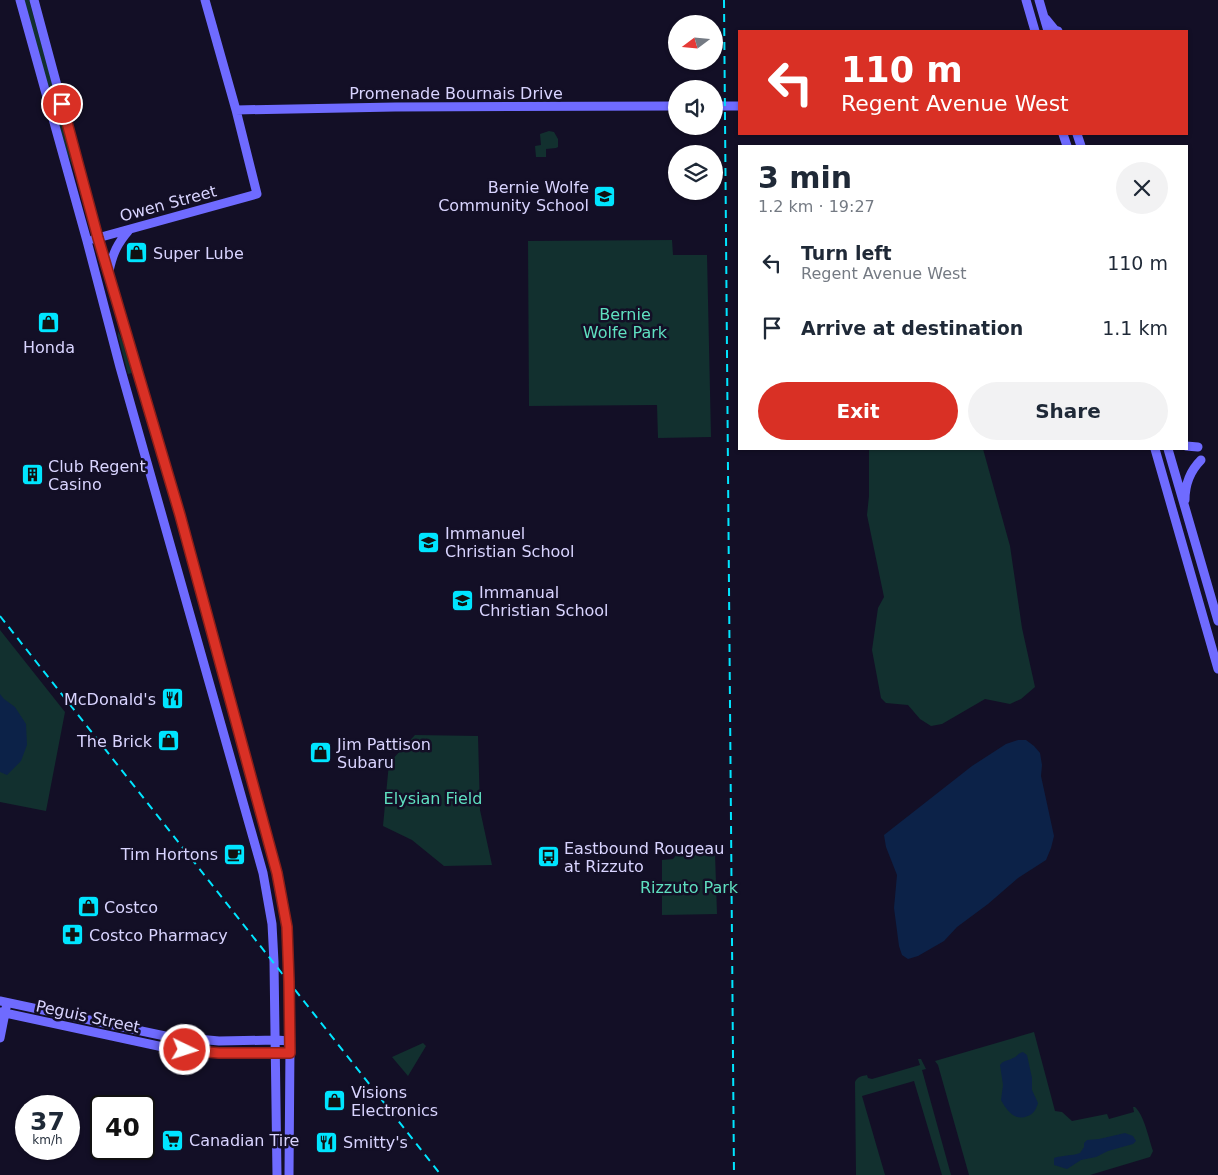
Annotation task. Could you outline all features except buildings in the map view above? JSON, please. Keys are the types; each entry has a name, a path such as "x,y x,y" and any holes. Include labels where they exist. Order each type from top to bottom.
{"main road":[{"path":"20,0 124,381 262,873 272,924 276,1040 277,1175"},
{"path":"34,0 98,238 180,515 277,873 287,927 290,1041 290,1175"},
{"path":"205,0 236,110"},
{"path":"1026,0 1035,30"},
{"path":"1039,0 1048,30"},
{"path":"1029,12 1029,30"},
{"path":"1043,16 1055,30"},
{"name":"Promenade Bournais Drive","path":"236,110 394,107 668,106"},
{"path":"723,106 738,106"},
{"name":"Owen Street","path":"87,241 257,194 236,110"},
{"path":"108,272 119,242 130,230"},
{"path":"1188,446 1198,447"},
{"path":"1155,450 1218,669"},
{"path":"1168,450 1218,621"},
{"path":"1186,510 1185,491 1189,476 1201,460"},
{"path":"200,649 219,659"},
{"path":"245,812 259,807"},
{"path":"0,1038 4,1002"},
{"name":"Peguis Street","path":"4,1002 165,1036 219,1041 290,1041"},
{"name":"Peguis Street","path":"2,1013 163,1047 219,1053 290,1053"}],"green space":[{"path":"24,0 29,0 77,172 75,173 67,153"},
{"path":"549,131 554,132 558,139 558,147 546,149 546,157 536,157 535,146 541,145 540,134"},
{"name":"Bernie Wolfe Park","path":"672,240 673,255 707,255 711,437 658,438 657,405 529,406 528,241"},
{"path":"118,332 126,350 132,373 128,374"},
{"path":"869,450 983,450 1010,546 1022,628 1035,687 1021,699 1010,704 985,699 942,724 931,726 920,719 908,705 886,703 881,698 872,650 878,608 884,597 867,515"},
{"path":"0,630 65,712 46,811 0,802"},
{"name":"Elysian Field","path":"415,735 478,736 480,810 492,865 444,866 412,840 383,826 389,763"},
{"name":"Rizzuto Park","path":"678,853 715,853 717,914 662,915 662,860 673,859"},
{"path":"1034,1032 1055,1111 1062,1112 1072,1121 1107,1114 1109,1119 1134,1112 1133,1107 1135,1107 1144,1121 1148,1134 1153,1151 1150,1157 1090,1175 969,1175 938,1065 935,1061"},
{"path":"423,1043 426,1046 408,1076 392,1057"},
{"path":"918,1059 921,1059 926,1069 922,1070 951,1175 942,1175 914,1081 862,1096 885,1175 856,1175 856,1080 867,1075 868,1078 872,1079 920,1065"}],"water":[{"path":"0,694 15,707 26,724 27,745 21,761 7,775 0,772"},
{"path":"1018,740 1026,740 1040,753 1041,776 1054,836 1046,860 1018,878 957,927 944,941 918,956 908,959 902,955 899,946 894,908 897,875 886,847 884,835 972,766 1006,744"},
{"path":"1023,1052 1027,1055 1032,1078 1032,1090 1038,1103 1032,1114 1021,1118 1010,1113 1001,1100 1003,1085 1000,1065"},
{"path":"1125,1133 1133,1136 1136,1141 1133,1144 1108,1151 1096,1157 1081,1160 1067,1169 1054,1165 1054,1158 1080,1153 1087,1140"}],"railway":[{"path":"724,0 734,1175"},
{"path":"0,616 441,1175"}],"place":[{"name":"Bernie Wolfe Community School","path":"605,196"},
{"name":"Super Lube","path":"137,253"},
{"name":"Honda","path":"49,323"},
{"name":"Club Regent Casino","path":"32,475"},
{"name":"Immanuel Christian School","path":"429,542"},
{"name":"Immanual Christian School","path":"463,601"},
{"name":"McDonald's","path":"172,699"},
{"name":"The Brick","path":"168,741"},
{"name":"Jim Pattison Subaru","path":"321,753"},
{"name":"Tim Hortons","path":"234,854"},
{"name":"Eastbound Rougeau at Rizzuto","path":"548,857"},
{"name":"Costco","path":"88,907"},
{"name":"Costco Pharmacy","path":"73,935"},
{"name":"Visions Electronics","path":"335,1101"},
{"name":"Canadian Tire","path":"173,1140"},
{"name":"Smitty's","path":"327,1142"}],"route":[{"path":"62,104 98,238 180,515 277,873 287,927 290,1053 219,1053 185,1050"}]}
